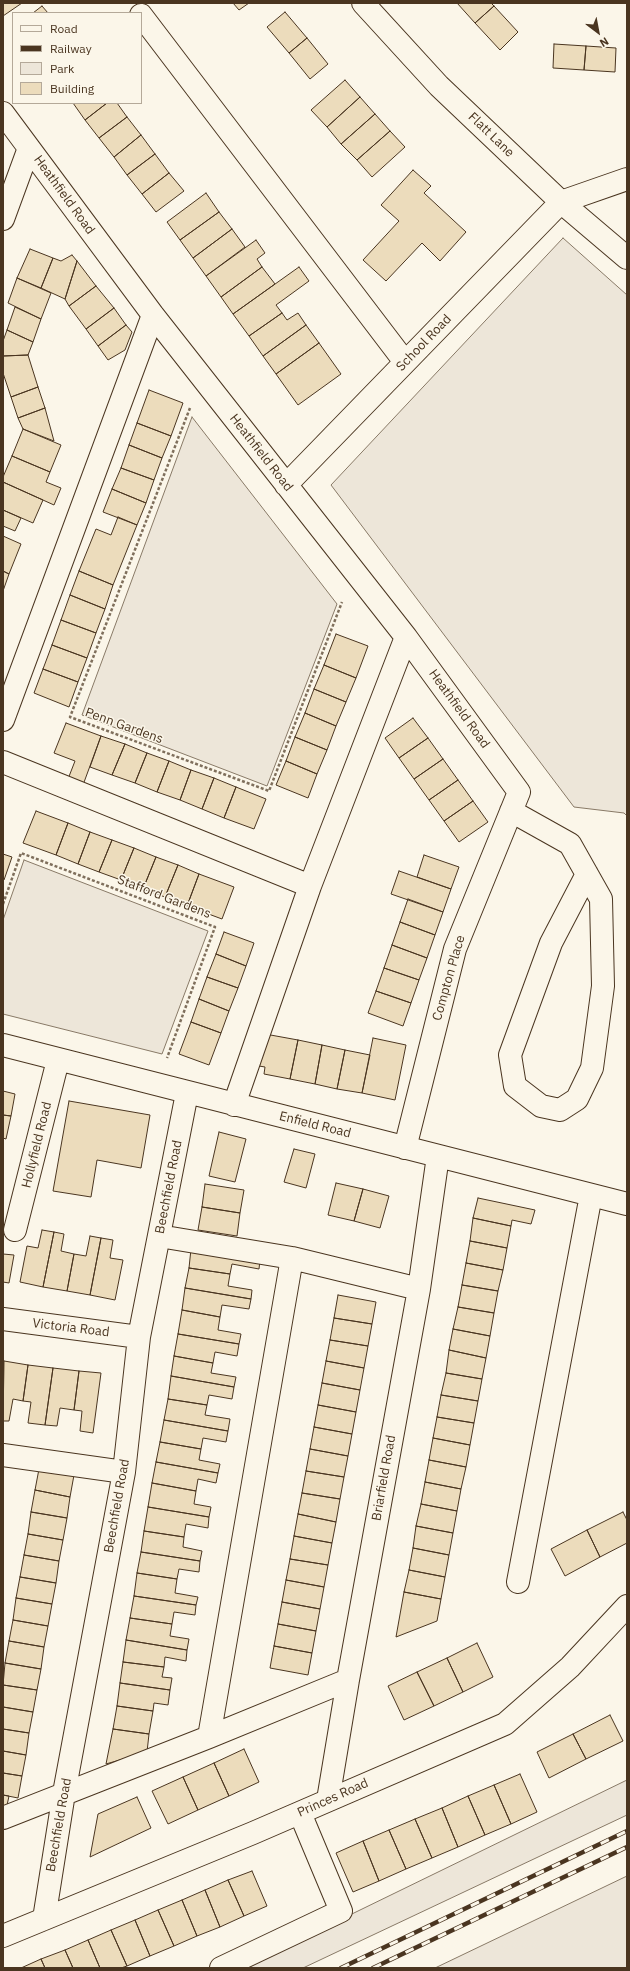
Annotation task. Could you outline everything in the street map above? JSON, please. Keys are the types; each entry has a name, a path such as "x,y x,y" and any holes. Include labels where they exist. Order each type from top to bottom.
{"street":[{"path":"132,3 139,12"},
{"name":"Flatt Lane","path":"363,3 439,86 561,202 627,258"},
{"path":"142,17 405,362"},
{"name":"Heathfield Road","path":"3,113 153,315 406,637 515,802"},
{"path":"3,219 29,148"},
{"path":"561,202 627,179"},
{"name":"School Road","path":"286,485 561,202"},
{"path":"3,720 153,315"},
{"path":"234,1105 310,886 406,637"},
{"path":"3,762 310,886"},
{"path":"515,802 570,844 587,874 601,899 603,986 592,1068 577,1099 560,1110 541,1106 515,1086 510,1055 552,942 587,874"},
{"name":"Compton Place","path":"405,1148 455,949 515,802"},
{"name":"Enfield Road","path":"3,1045 186,1093 627,1204"},
{"name":"Hollyfield Road","path":"16,1230 58,1060"},
{"name":"Beechfield Road","path":"44,1919 64,1793 124,1472 140,1337 186,1093"},
{"name":"Briarfield Road","path":"328,1800 418,1289 438,1156"},
{"path":"518,1582 591,1195"},
{"path":"159,1236 292,1258 418,1289"},
{"path":"209,1737 292,1258"},
{"name":"Victoria Road","path":"3,1319 140,1337"},
{"path":"3,1455 124,1472"},
{"name":"Princes Road","path":"3,1936 300,1813 505,1724 570,1667 627,1606"},
{"path":"3,1818 209,1737 348,1680"},
{"path":"221,1968 341,1911 300,1813"}],"path":[{"name":"Penn Gardens","path":"202,377 70,717 269,791 354,570"},
{"name":"Stafford Gardens","path":"3,904 21,853 215,927 157,1085"}],"green space":[{"path":"563,238 627,295 627,816 624,813 574,807 331,485"},
{"path":"192,417 337,604 267,786 82,715"},
{"path":"24,860 208,931 162,1054 3,1014 3,920"},
{"path":"627,1780 627,1815 303,1968 241,1968"},
{"path":"627,1876 627,1968 435,1968"}],"building":[{"path":"3,3 22,3 3,16"},
{"path":"233,3 249,3 239,10"},
{"path":"457,3 491,3 494,6 475,23"},
{"path":"42,6 47,12 34,12"},
{"path":"494,6 518,32 500,50 475,23"},
{"path":"285,12 307,38 289,53 267,27"},
{"path":"307,38 328,64 310,79 289,53"},
{"path":"554,44 586,46 584,70 553,68"},
{"path":"586,46 616,48 615,72 584,70"},
{"path":"345,80 360,97 327,127 311,110"},
{"path":"360,97 375,114 341,144 327,127"},
{"path":"74,104 106,104 85,120"},
{"path":"106,104 118,104 127,117 99,138 85,120"},
{"path":"375,114 390,131 357,160 341,144"},
{"path":"127,117 141,135 114,157 99,138"},
{"path":"390,131 405,147 372,177 357,160"},
{"path":"141,135 155,154 127,175 114,157"},
{"path":"155,154 169,173 142,194 127,175"},
{"path":"413,170 431,186 424,193 466,232 440,261 422,243 386,281 363,260 399,221 381,205"},
{"path":"169,173 184,191 156,212 142,194"},
{"path":"206,193 219,212 180,240 167,222"},
{"path":"219,212 232,229 193,258 180,240"},
{"path":"232,229 245,247 206,276 193,258"},
{"path":"256,240 265,253 257,259 262,267 221,297 206,276"},
{"path":"30,249 53,258 41,288 17,278"},
{"path":"72,255 77,261 65,299 41,288 53,258 61,261"},
{"path":"77,261 96,286 69,306 65,299"},
{"path":"262,267 275,284 233,314 221,297"},
{"path":"299,267 309,281 276,305 282,313 249,336 233,314"},
{"path":"17,278 51,293 41,319 8,303"},
{"path":"96,286 114,308 86,329 69,306"},
{"path":"15,307 41,319 33,342 7,330"},
{"path":"114,308 126,325 98,346 86,329"},
{"path":"282,313 287,320 298,313 306,325 263,356 249,336"},
{"path":"126,325 132,332 125,350 108,360 98,346"},
{"path":"306,325 319,343 276,374 263,356"},
{"path":"7,330 33,342 28,355 3,356 3,341"},
{"path":"319,343 341,374 298,405 276,374"},
{"path":"28,355 38,387 11,397 3,373 3,356"},
{"path":"38,387 45,408 18,418 11,397"},
{"path":"149,390 183,403 171,436 137,423"},
{"path":"45,408 54,441 23,429 18,418"},
{"path":"137,423 171,436 162,458 129,445"},
{"path":"23,429 61,445 50,472 12,456"},
{"path":"129,445 162,458 154,480 121,468"},
{"path":"12,456 50,472 46,482 61,488 54,505 3,482 3,477"},
{"path":"121,468 154,480 146,503 112,489"},
{"path":"3,482 43,500 33,523 3,510"},
{"path":"112,489 146,503 137,525 103,512"},
{"path":"3,510 21,518 15,531 3,526"},
{"path":"118,517 137,525 113,585 79,571 96,529 111,535"},
{"path":"3,536 21,544 9,574 3,571"},
{"path":"3,571 9,574 3,591"},
{"path":"79,571 113,585 105,609 70,595"},
{"path":"70,595 105,609 96,633 61,620"},
{"path":"61,620 96,633 87,658 52,645"},
{"path":"336,634 368,646 356,678 324,665"},
{"path":"52,645 87,658 78,682 43,669"},
{"path":"324,665 356,678 346,702 314,689"},
{"path":"43,669 78,682 69,707 34,693"},
{"path":"314,689 346,702 336,726 305,713"},
{"path":"305,713 336,726 327,750 295,737"},
{"path":"413,718 428,738 399,758 385,738"},
{"path":"66,723 101,736 83,785 68,779 75,761 54,753"},
{"path":"101,736 125,744 112,775 90,767"},
{"path":"295,737 327,750 317,774 286,761"},
{"path":"428,738 443,759 414,779 399,758"},
{"path":"125,744 147,753 135,783 112,775"},
{"path":"147,753 169,761 157,792 135,783"},
{"path":"443,759 458,780 429,800 414,779"},
{"path":"169,761 191,770 180,800 157,792"},
{"path":"286,761 317,774 308,798 276,785"},
{"path":"191,770 214,778 202,809 180,800"},
{"path":"214,778 236,787 224,818 202,809"},
{"path":"458,780 473,801 444,821 429,800"},
{"path":"236,787 266,799 254,829 224,818"},
{"path":"473,801 488,822 459,842 444,821"},
{"path":"36,811 68,823 56,855 23,843"},
{"path":"68,823 90,832 78,864 56,855"},
{"path":"90,832 112,840 99,872 78,864"},
{"path":"112,840 134,848 121,880 99,872"},
{"path":"134,848 156,857 143,889 121,880"},
{"path":"3,854 12,857 4,880 3,879"},
{"path":"424,855 459,867 451,889 417,877"},
{"path":"156,857 178,865 165,897 143,889"},
{"path":"178,865 199,874 187,906 165,897"},
{"path":"399,871 451,889 443,912 391,894"},
{"path":"199,874 234,887 222,919 187,906"},
{"path":"408,899 443,912 435,935 400,922"},
{"path":"400,922 435,935 427,958 392,945"},
{"path":"224,932 254,943 246,966 216,954"},
{"path":"392,945 427,958 419,980 384,968"},
{"path":"216,954 246,966 238,988 207,977"},
{"path":"384,968 419,980 411,1003 376,991"},
{"path":"207,977 238,988 229,1011 199,999"},
{"path":"376,991 411,1003 403,1026 368,1013"},
{"path":"199,999 229,1011 221,1033 191,1022"},
{"path":"191,1022 221,1033 209,1065 179,1054"},
{"path":"265,1034 298,1040 290,1079 264,1074 265,1067 259,1066"},
{"path":"373,1038 406,1045 395,1100 362,1093"},
{"path":"298,1040 322,1045 315,1084 290,1079"},
{"path":"322,1045 345,1050 337,1089 315,1084"},
{"path":"345,1050 370,1055 362,1093 337,1089"},
{"path":"3,1091 15,1094 11,1116 3,1115"},
{"path":"69,1101 150,1115 141,1168 97,1160 91,1197 53,1191"},
{"path":"3,1115 11,1116 6,1139 3,1138"},
{"path":"219,1132 246,1139 235,1182 209,1176"},
{"path":"294,1149 315,1154 306,1188 284,1182"},
{"path":"336,1183 363,1189 354,1221 328,1215"},
{"path":"205,1184 244,1190 240,1213 202,1207"},
{"path":"363,1189 389,1196 380,1228 354,1221"},
{"path":"478,1198 535,1210 531,1224 512,1220 511,1226 473,1218"},
{"path":"202,1207 240,1213 237,1236 198,1230"},
{"path":"473,1218 511,1226 507,1248 470,1241"},
{"path":"42,1230 54,1232 43,1287 20,1282 27,1246 38,1248"},
{"path":"54,1232 64,1234 61,1251 74,1254 67,1291 43,1287"},
{"path":"90,1236 101,1238 90,1295 67,1291 74,1254 86,1256"},
{"path":"101,1238 113,1240 110,1258 123,1260 115,1300 90,1295"},
{"path":"470,1241 507,1248 503,1270 466,1263"},
{"path":"191,1249 260,1260 259,1269 232,1264 230,1274 189,1268"},
{"path":"3,1254 14,1255 9,1283 3,1282"},
{"path":"466,1263 503,1270 498,1291 462,1285"},
{"path":"189,1268 230,1274 228,1286 252,1290 251,1299 185,1288"},
{"path":"462,1285 498,1291 494,1313 458,1307"},
{"path":"185,1288 251,1299 249,1309 222,1305 220,1317 182,1310"},
{"path":"338,1295 376,1302 372,1324 334,1318"},
{"path":"458,1307 494,1313 490,1336 453,1329"},
{"path":"182,1310 220,1317 218,1330 241,1334 239,1344 178,1334"},
{"path":"334,1318 372,1324 368,1346 330,1340"},
{"path":"453,1329 490,1336 486,1358 449,1350"},
{"path":"178,1334 239,1344 237,1356 215,1352 213,1363 174,1356"},
{"path":"330,1340 368,1346 364,1368 326,1361"},
{"path":"449,1350 486,1358 482,1379 446,1373"},
{"path":"174,1356 213,1363 211,1373 236,1377 234,1387 171,1376"},
{"path":"4,1361 28,1365 23,1401 13,1399 9,1421 3,1421"},
{"path":"326,1361 364,1368 360,1390 322,1383"},
{"path":"28,1365 53,1368 45,1425 28,1423 31,1402 23,1401"},
{"path":"53,1368 79,1371 74,1410 60,1408 57,1426 45,1425"},
{"path":"79,1371 101,1373 93,1433 80,1431 82,1411 74,1410"},
{"path":"446,1373 482,1379 478,1401 441,1395"},
{"path":"171,1376 234,1387 232,1399 209,1395 207,1405 168,1399"},
{"path":"322,1383 360,1390 356,1412 318,1405"},
{"path":"441,1395 478,1401 474,1423 437,1417"},
{"path":"168,1399 207,1405 205,1415 230,1419 228,1431 164,1420"},
{"path":"318,1405 356,1412 352,1434 314,1427"},
{"path":"437,1417 474,1423 470,1445 433,1438"},
{"path":"164,1420 228,1431 226,1442 203,1438 201,1449 160,1442"},
{"path":"314,1427 352,1434 348,1456 310,1449"},
{"path":"433,1438 470,1445 466,1467 429,1460"},
{"path":"160,1442 201,1449 199,1460 220,1464 218,1473 156,1462"},
{"path":"310,1449 348,1456 344,1477 306,1471"},
{"path":"429,1460 466,1467 461,1489 425,1482"},
{"path":"156,1462 218,1473 216,1483 198,1479 196,1491 152,1483"},
{"path":"39,1469 74,1475 70,1497 35,1490"},
{"path":"306,1471 344,1477 340,1499 302,1493"},
{"path":"425,1482 461,1489 457,1511 421,1504"},
{"path":"152,1483 196,1491 194,1504 211,1507 209,1517 148,1507"},
{"path":"35,1490 70,1497 67,1518 31,1512"},
{"path":"302,1493 340,1499 336,1522 298,1514"},
{"path":"421,1504 457,1511 453,1533 416,1526"},
{"path":"148,1507 209,1517 208,1528 186,1524 184,1537 144,1531"},
{"path":"31,1512 67,1518 63,1540 28,1534"},
{"path":"623,1512 627,1520 627,1543 600,1557 587,1530"},
{"path":"298,1514 336,1522 332,1543 294,1536"},
{"path":"416,1526 453,1533 449,1555 413,1548"},
{"path":"587,1530 600,1557 565,1576 551,1549"},
{"path":"144,1531 184,1537 183,1547 202,1551 200,1561 141,1552"},
{"path":"28,1534 63,1540 59,1561 24,1555"},
{"path":"294,1536 332,1543 328,1565 290,1559"},
{"path":"413,1548 449,1555 445,1577 409,1570"},
{"path":"141,1552 200,1561 199,1572 179,1569 177,1579 137,1573"},
{"path":"24,1555 59,1561 56,1583 20,1577"},
{"path":"290,1559 328,1565 324,1587 286,1580"},
{"path":"409,1570 445,1577 441,1599 404,1592"},
{"path":"137,1573 177,1579 175,1593 198,1597 196,1605 134,1596"},
{"path":"20,1577 56,1583 52,1604 16,1598"},
{"path":"286,1580 324,1587 320,1609 282,1602"},
{"path":"404,1592 441,1599 437,1621 396,1637"},
{"path":"134,1596 196,1605 195,1615 174,1612 172,1624 130,1618"},
{"path":"16,1598 52,1604 48,1626 13,1620"},
{"path":"282,1602 320,1609 316,1631 278,1624"},
{"path":"130,1618 172,1624 170,1636 189,1639 187,1650 126,1640"},
{"path":"13,1620 48,1626 44,1647 9,1641"},
{"path":"278,1624 316,1631 312,1653 274,1646"},
{"path":"126,1640 187,1650 186,1661 165,1657 164,1667 123,1662"},
{"path":"9,1641 44,1647 41,1669 5,1663"},
{"path":"477,1643 493,1677 463,1692 447,1658"},
{"path":"274,1646 312,1653 308,1675 270,1668"},
{"path":"447,1658 463,1692 434,1706 417,1672"},
{"path":"123,1662 164,1667 162,1677 172,1678 170,1690 120,1683"},
{"path":"5,1663 41,1669 37,1690 3,1685"},
{"path":"417,1672 434,1706 404,1720 388,1686"},
{"path":"120,1683 170,1690 168,1705 154,1703 153,1711 117,1706"},
{"path":"3,1685 37,1690 33,1712 3,1707"},
{"path":"117,1706 153,1711 149,1734 113,1729"},
{"path":"3,1707 33,1712 29,1733 3,1729"},
{"path":"610,1715 623,1741 586,1759 573,1734"},
{"path":"3,1729 29,1733 26,1755 3,1751"},
{"path":"113,1729 149,1734 147,1752 106,1764"},
{"path":"573,1734 586,1759 549,1778 537,1752"},
{"path":"244,1749 259,1782 229,1796 214,1763"},
{"path":"3,1751 26,1755 22,1776 3,1773"},
{"path":"214,1763 229,1796 198,1810 183,1777"},
{"path":"3,1773 22,1776 18,1798 3,1795"},
{"path":"520,1774 537,1812 511,1824 494,1785"},
{"path":"183,1777 198,1810 168,1824 152,1791"},
{"path":"494,1785 511,1824 485,1835 468,1796"},
{"path":"3,1795 9,1796 6,1810 3,1811"},
{"path":"468,1796 485,1835 458,1847 442,1808"},
{"path":"137,1797 151,1828 90,1857 98,1814"},
{"path":"442,1808 458,1847 432,1858 415,1819"},
{"path":"415,1819 432,1858 406,1869 389,1830"},
{"path":"389,1830 406,1869 379,1881 363,1841"},
{"path":"363,1841 379,1881 353,1892 336,1853"},
{"path":"252,1871 267,1906 244,1916 228,1880"},
{"path":"228,1880 244,1916 220,1927 205,1890"},
{"path":"205,1890 220,1927 197,1936 182,1900"},
{"path":"182,1900 197,1936 174,1946 158,1910"},
{"path":"158,1910 174,1946 150,1956 135,1920"},
{"path":"135,1920 150,1956 127,1966 111,1930"},
{"path":"111,1930 127,1966 121,1968 100,1968 88,1940"},
{"path":"88,1940 100,1968 73,1968 65,1950"},
{"path":"65,1950 73,1968 45,1968 41,1959"},
{"path":"41,1959 45,1968 21,1968"}],"railway":[{"path":"341,1968 627,1831"},
{"path":"373,1968 627,1847"}]}
